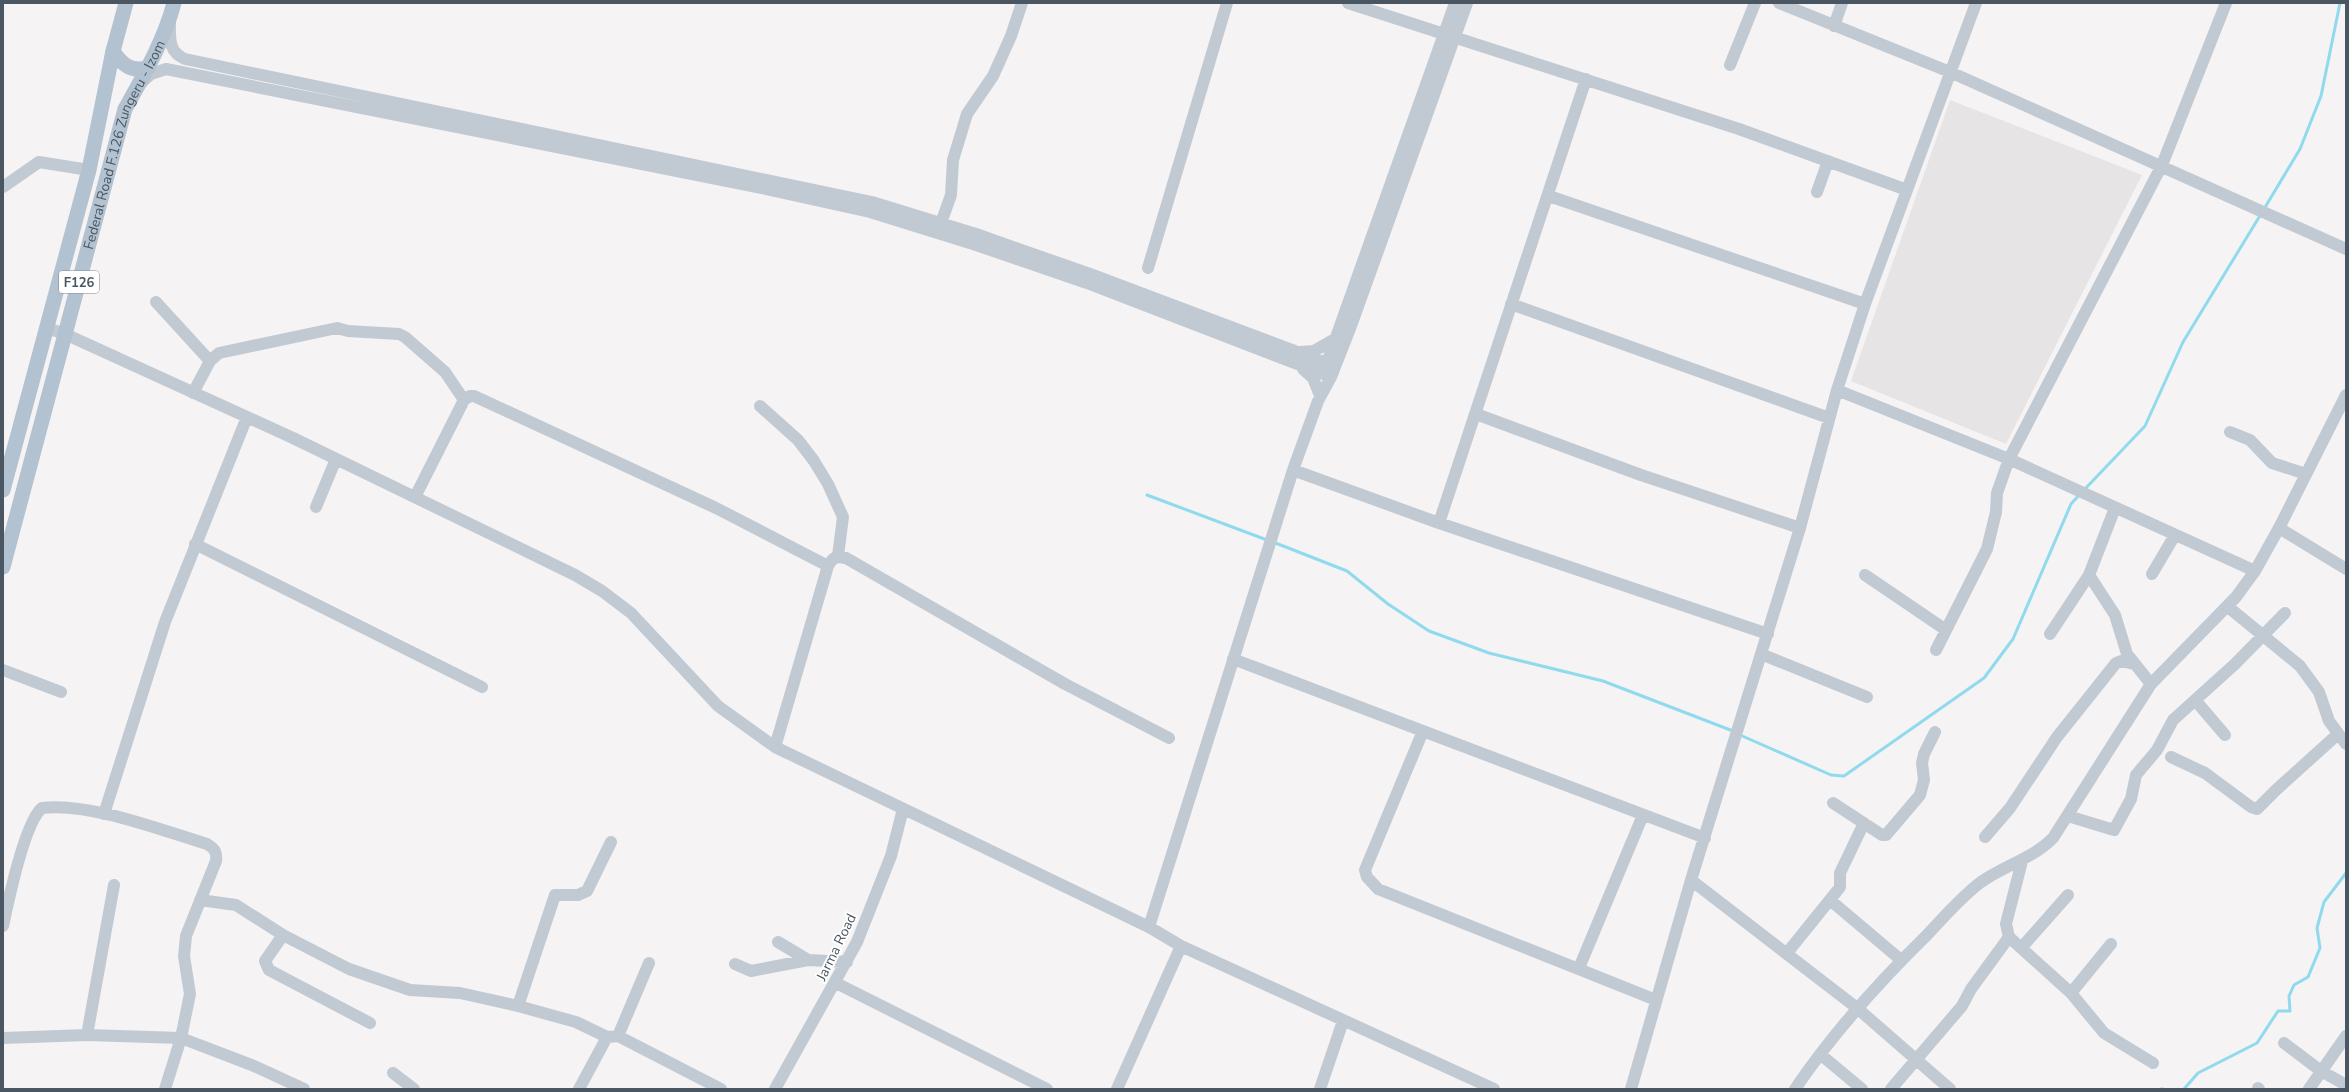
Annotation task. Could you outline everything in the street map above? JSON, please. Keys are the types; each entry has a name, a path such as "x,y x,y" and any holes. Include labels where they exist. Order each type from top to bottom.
{"main road":[{"name":"Federal Road F.126 Zungeru - Izom","path":"3,490 89,170 113,51 126,3"},
{"name":"Federal Road F.126 Zungeru - Izom","path":"3,567 126,109 149,67 172,10"},
{"path":"113,51 122,63 129,68 137,70 149,67"}],"street":[{"path":"941,223 951,195 952,160 967,114 996,71 1011,36 1022,3"},
{"path":"1148,268 1227,3"},
{"path":"1348,3 1739,129 1907,190"},
{"path":"1149,927 1293,470 1318,397 1450,35 1455,3"},
{"path":"1329,370 1335,339 1450,35 1467,3"},
{"path":"1730,65 1755,3"},
{"path":"1779,3 1950,72 2162,165 2268,215 2346,249"},
{"path":"1834,26 1842,3"},
{"path":"1631,1089 1691,880 1800,528 1837,390 1865,304 1976,3"},
{"path":"1936,650 1986,549 1996,512 1997,493 2009,459 2162,165 2226,3"},
{"path":"172,10 170,43 173,50 184,59 831,193 872,202 941,223 1090,274 1295,358 1313,378 1318,397"},
{"path":"137,88 151,74 166,70 754,186 870,212 973,244 1087,283 1202,326 1329,370"},
{"path":"1439,523 1511,304 1549,196 1586,79"},
{"path":"1817,192 1828,161"},
{"path":"3,187 39,162 89,170"},
{"path":"1549,196 1865,304"},
{"path":"156,302 210,361"},
{"path":"1511,304 1829,418"},
{"path":"47,328 66,334 247,417 545,559 612,598 631,612 718,706 775,747 1149,927 1181,946 1494,1089"},
{"path":"193,393 210,361 220,353 337,328 348,331 399,334 410,341 446,372 464,400"},
{"path":"1295,358 1314,351 1335,339"},
{"path":"1837,390 2009,459 2254,572"},
{"path":"415,497 464,400 467,397 474,396 716,508 828,566"},
{"path":"1795,1089 1820,1054 1857,1008 1901,960 1982,882 2022,861 2048,843 2068,816 2151,684 2227,606 2254,572 2279,528 2344,404"},
{"path":"760,406 798,440 814,461 828,484 843,517 838,556"},
{"path":"1476,414 1641,475 1800,528"},
{"path":"104,814 165,622 247,417"},
{"path":"2230,432 2250,440 2272,463 2306,474"},
{"path":"316,507 336,459"},
{"path":"1293,470 1439,523 1768,634"},
{"path":"2050,634 2089,575 2116,508"},
{"path":"2279,528 2346,569"},
{"path":"2152,574 2175,535"},
{"path":"195,544 482,687"},
{"path":"775,747 828,566 833,558 838,556 846,558 1066,684 1169,738"},
{"path":"1865,575 1946,630"},
{"path":"2089,575 2115,615 2127,654 2151,684"},
{"path":"2227,606 2296,661 2309,677 2318,692 2326,716 2346,744"},
{"path":"2068,816 2114,830 2131,799 2136,775 2157,750 2173,720 2264,635 2285,613"},
{"path":"1761,654 1867,697"},
{"path":"1233,659 1704,838"},
{"path":"1985,837 2010,808 2057,737 2116,663 2124,661 2134,664"},
{"path":"3,670 61,692"},
{"path":"2195,700 2224,734"},
{"path":"1423,731 1365,870 1367,877 1378,888 1580,968 1656,1000"},
{"path":"1833,803 1882,835 1886,835 1920,795 1924,780 1922,763 1924,754 1935,732"},
{"path":"2171,757 2205,773 2251,807 2257,809 2338,734"},
{"path":"3,926 7,887 33,819 42,808 54,806 104,814 207,844 214,848 217,853 216,861 200,900 184,946 190,994 181,1038 165,1089"},
{"name":"Jarma Road","path":"776,1089 836,983 870,911 891,856 902,809"},
{"path":"1580,968 1643,815"},
{"path":"1787,953 1840,887 1840,873 1864,823"},
{"path":"518,1006 555,895 578,895 587,891 611,842"},
{"path":"2022,861 2006,924 2009,937 2022,947 2071,993 2111,1039 2153,1063"},
{"path":"1691,880 1857,1008 1950,1089"},
{"path":"87,1035 114,885"},
{"path":"2022,947 2068,895"},
{"path":"200,900 227,902 236,905 282,935 349,969 410,990 460,993 518,1006 576,1022 613,1036 721,1089"},
{"path":"1830,900 1901,960"},
{"path":"282,935 265,961 269,970 370,1023"},
{"path":"1892,1089 1948,1020 1962,1006 1970,989 2009,937"},
{"path":"778,942 808,960"},
{"path":"2071,993 2111,944"},
{"path":"1117,1089 1181,946"},
{"path":"735,964 752,971 808,960 847,962"},
{"path":"579,1089 613,1036 648,963"},
{"path":"836,983 1048,1089"},
{"path":"1320,1089 1343,1021"},
{"path":"3,1038 87,1035 181,1038 254,1066 304,1089"},
{"path":"2309,1089 2346,1036"},
{"path":"2284,1044 2321,1071 2346,1086"},
{"path":"1820,1054 1862,1089"},
{"path":"393,1073 414,1089"}],"shaded area":[{"path":"1950,100 2142,175 2006,444 1851,381"}],"waterway":[{"path":"2264,209 2300,149 2321,96 2340,3"},
{"path":"2084,490 2145,426 2183,342 2261,214"},
{"path":"1740,735 1831,775 1844,776 1984,678 2013,639 2071,504 2080,494"},
{"path":"1147,495 1267,540"},
{"path":"1273,542 1347,571 1388,604 1429,631 1489,653 1603,681 1733,731"},
{"path":"2184,1089 2198,1073 2257,1043 2278,1011 2290,1011 2289,996 2294,985 2308,977 2320,948 2317,928 2324,902 2346,873"}]}
